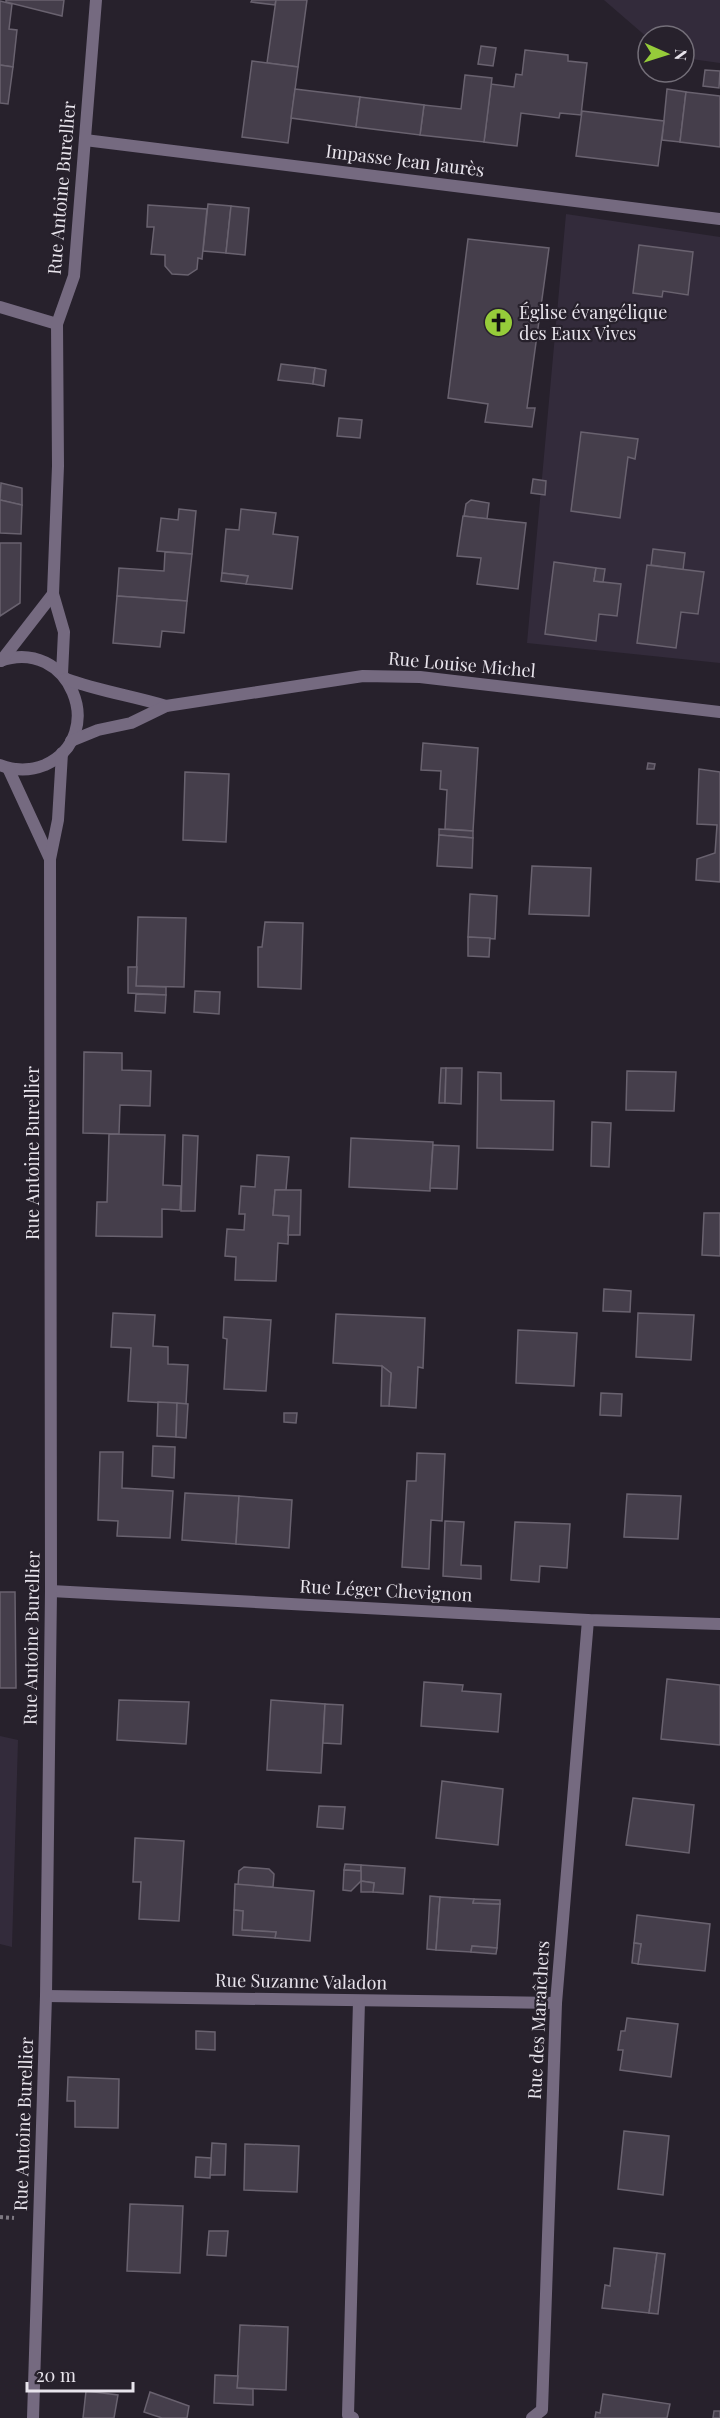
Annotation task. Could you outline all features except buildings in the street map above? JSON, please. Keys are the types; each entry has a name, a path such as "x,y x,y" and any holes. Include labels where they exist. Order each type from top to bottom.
{"street":[{"name":"Rue Antoine Burellier","path":"64,677 64,632 53,594 58,466 57,324 74,276 96,0"},
{"name":"Impasse Jean Jaurès","path":"85,140 720,219"},
{"path":"0,307 57,324"},
{"path":"1,661 53,594"},
{"name":"Rue Louise Michel","path":"1,661 12,658 34,658 54,667 64,677 97,690 131,695 166,706"},
{"name":"Rue Louise Michel","path":"71,741 98,730 131,723 166,706 363,676 420,676 720,712"},
{"path":"4,767 31,769 53,760 71,741 78,710 75,694 64,677"},
{"name":"Rue Antoine Burellier","path":"33,2418 46,1996 51,1591 50,859 58,820 62,753"},
{"name":"Rue Antoine Burellier","path":"4,767 50,859"},
{"name":"Rue Léger Chevignon","path":"51,1591 588,1620 720,1624"},
{"name":"Rue des Maraîchers","path":"532,2418 542,2410 556,2003 588,1620"},
{"name":"Rue Suzanne Valadon","path":"46,1996 556,2003"},
{"path":"353,2418 348,2415 359,2001"}],"shaded area":[{"path":"604,0 720,0 720,63 696,60 696,24 636,24 636,28"},
{"path":"566,214 720,237 720,663 527,643"},
{"path":"0,1736 18,1740 12,1947 0,1944"}],"place":[{"name":"Église évangélique des Eaux Vives","path":"498,323"}]}
